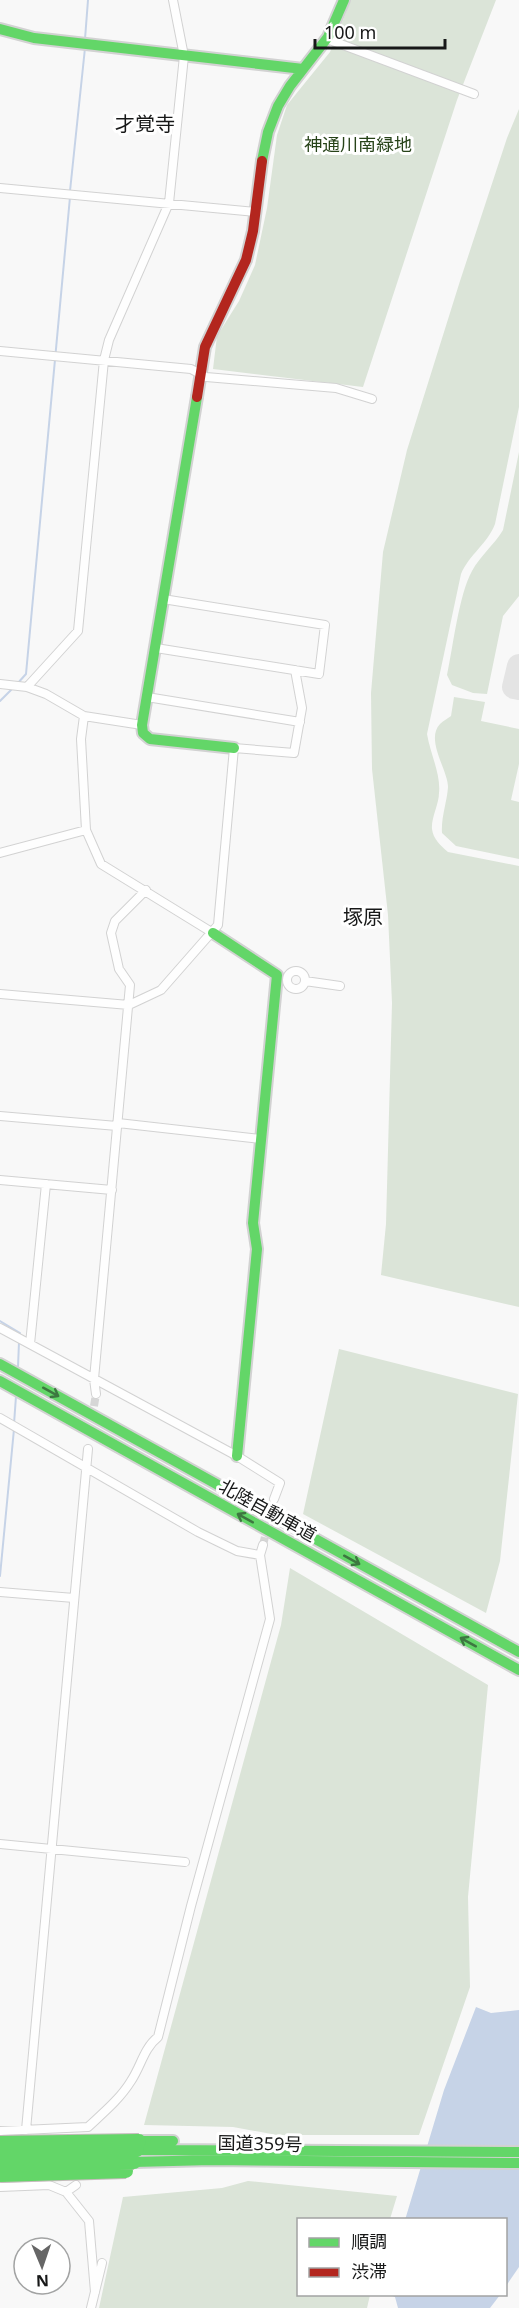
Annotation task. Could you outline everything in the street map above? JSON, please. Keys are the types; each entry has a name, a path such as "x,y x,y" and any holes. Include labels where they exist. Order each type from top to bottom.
{"main road":[{"path":"234,748 150,739 143,733 142,725 199,373 212,327 237,286 244,268 273,117 289,87 327,39 344,0"},
{"path":"0,29 34,38 303,69"},
{"path":"213,933 282,979 261,1139 253,1223 257,1249 237,1456"},
{"name":"北陸自動車道","path":"0,1364 519,1652"},
{"name":"北陸自動車道","path":"0,1382 519,1670"},
{"path":"0,2143 118,2140 242,2143 262,2150"},
{"name":"国道359号","path":"0,2153 262,2150 519,2152"},
{"name":"国道359号","path":"0,2164 211,2160 519,2163"},
{"path":"0,2175 131,2171 245,2161"}],"street":[{"path":"27,687 78,632 104,360 109,340 169,203 184,56 173,0"},
{"path":"327,39 474,94"},
{"path":"0,188 256,212"},
{"path":"0,351 191,369 206,376 336,388 372,399"},
{"path":"156,648 319,674 325,626 163,600"},
{"path":"0,994 129,1005 161,990 213,933 218,925 234,748 294,753 302,708 295,670"},
{"path":"0,684 27,687 46,694 84,716 142,725"},
{"path":"147,697 300,722"},
{"path":"84,716 81,739 86,830 101,864 213,933"},
{"path":"0,853 86,830"},
{"path":"96,1394 94,1379 130,985 119,969 111,933 114,921 146,890"},
{"path":"282,979 294,989 300,988 305,981 340,986"},
{"path":"0,1116 118,1124 261,1139"},
{"path":"0,1180 111,1190"},
{"path":"30,1344 46,1184"},
{"path":"0,1328 237,1456 279,1483 274,1499"},
{"path":"0,1418 198,1532 237,1551 260,1555"},
{"path":"26,2130 88,1449"},
{"path":"0,2131 88,2127 121,2095 132,2080 150,2043 159,2037 191,1906 270,1619 260,1555 263,1545"},
{"path":"0,1593 74,1598"},
{"path":"0,1844 185,1862"},
{"path":"0,2187 50,2185 66,2192 89,2220 95,2292"},
{"path":"66,2192 76,2186"},
{"path":"91,2308 102,2263"}],"green space":[{"name":"神通川南緑地","path":"351,0 496,0 457,100 363,387 213,369 217,336 239,301 255,265 267,208 277,135 287,105 330,52"},
{"path":"519,109 519,407 495,524 461,574 427,734 439,786 439,797 432,825 433,833 440,845 448,852 519,866 519,1307 381,1275 386,1224 392,1003 388,915 372,769 371,693 383,552 407,450 460,281 507,138"},
{"path":"519,452 519,596 503,616 487,694 473,693 452,685 447,675 457,621 463,593 472,571 503,530"},
{"path":"454,697 485,702 481,721 519,729 519,764 511,800 519,802 519,859 456,846 442,833 448,787 435,738 440,724 451,716"},
{"path":"339,1349 518,1394 500,1561 486,1613 303,1514"},
{"path":"290,1568 488,1685 468,1897 470,1987 419,2135 277,2135 233,2127 144,2125 281,1625"},
{"path":"248,2181 397,2196 390,2218 297,2218 297,2296 370,2296 367,2308 99,2308 123,2197 222,2188"}],"water":[{"path":"476,2007 491,2013 519,2010 519,2267 507,2285 507,2218 406,2218 444,2090"},
{"path":"392,2296 499,2296 490,2308 398,2308 395,2297"}],"waterway":[{"path":"85,39 88,0"},
{"path":"70,191 85,48"},
{"path":"17,684 26,674 70,197"},
{"path":"0,701 13,688"},
{"path":"0,1321 20,1333 20,1337"},
{"path":"18,1367 19,1342"},
{"path":"14,1424 16,1396"},
{"path":"0,1576 14,1429"}],"taxiway":[{"path":"519,666 514,687 519,688"}],"tunnel":[{"path":"92,1418 96,1394"},
{"path":"263,1545 274,1499"}],"traffic: fast":[{"path":"262,161 268,132 278,106 290,86 328,37 344,0"},
{"path":"0,29 34,38 303,69"},
{"path":"197,397 142,725 143,733 150,739 234,748"},
{"path":"213,933 277,975 253,1223 257,1249 237,1456"},
{"path":"0,1364 519,1652"},
{"path":"0,1381 519,1670"},
{"path":"139,2141 173,2141"},
{"path":"0,2143 139,2141"},
{"path":"137,2150 519,2152"},
{"path":"0,2153 137,2150"},
{"path":"134,2162 211,2160 519,2163"},
{"path":"0,2164 134,2162"},
{"path":"0,2175 126,2171"}],"traffic: jam":[{"path":"197,397 205,347 246,260 253,231 262,161"}],"district":[{"name":"才覚寺","path":"145,123"},
{"name":"塚原","path":"363,916"}]}
